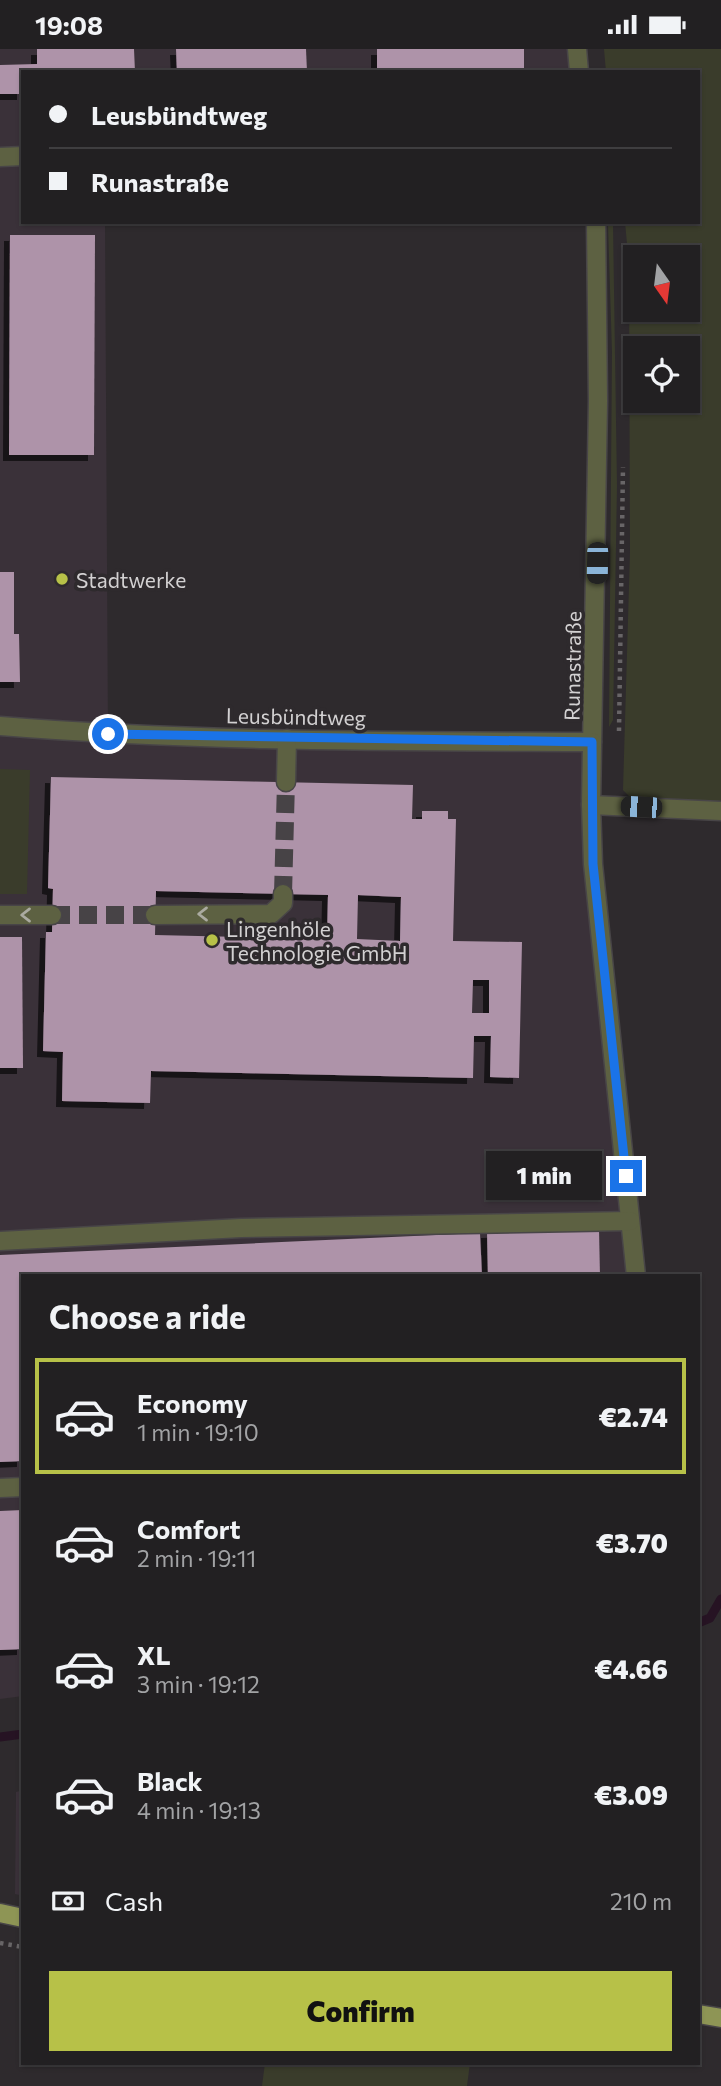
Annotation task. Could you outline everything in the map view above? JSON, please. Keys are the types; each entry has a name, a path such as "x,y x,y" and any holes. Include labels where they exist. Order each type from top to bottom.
{"main road":[{"path":"0,1913 21,1918"},
{"path":"700,2014 721,2018"}],"street":[{"path":"577,49 579,70"},
{"path":"0,157 21,156"},
{"name":"Runastraße","path":"596,224 598,401 591,804 593,864 636,1274"},
{"name":"Leusbündtweg","path":"0,726 108,734 287,739 592,742"},
{"path":"286,782 287,739"},
{"path":"591,804 721,811"},
{"path":"155,915 271,914 283,903 284,894"},
{"path":"0,915 52,915"},
{"path":"0,1241 240,1228 630,1221"},
{"path":"0,1488 21,1487"}],"path":[{"path":"0,1943 21,1947"}],"shaded area":[{"path":"0,49 577,49 579,70 21,70 21,224 105,224 108,734 592,742 591,804 636,1274 21,1274 21,1696 0,1699"},
{"path":"21,1791 21,1896 15,1894 16,1792"}],"green space":[{"path":"604,49 721,49 721,802 629,796 623,790 630,552 630,413 700,413 700,336 629,336 629,322 700,322 700,245 627,245 625,224 700,224 700,70 606,70"},
{"path":"613,224 617,485 613,720 609,727 612,352 608,225"},
{"path":"0,769 30,770 27,894 0,894"},
{"path":"265,2065 470,2065 467,2086 262,2086"}],"building":[{"path":"37,49 134,49 135,70 21,70 21,94 0,94 0,65 37,64"},
{"path":"176,49 306,49 307,70 177,70"},
{"path":"377,49 524,49 524,70 377,70"},
{"path":"10,235 95,235 94,455 9,455"},
{"path":"0,572 14,572 14,634 19,634 20,682 0,682"},
{"name":"Lingenhöle Technologie GmbH","path":"51,777 413,785 412,819 422,819 422,811 448,811 448,819 456,819 453,941 522,942 519,1078 490,1077 491,1036 474,1036 473,1078 151,1071 150,1103 62,1101 63,1052 43,1051 46,932 52,932 53,889 48,888","holes":["156,891 328,895 327,939 155,935","358,895 401,897 400,941 357,939","473,980 489,980 489,1013 472,1013"]},
{"path":"0,937 22,937 23,1068 0,1068"},
{"path":"599,1229 600,1274 488,1274 487,1232"},
{"path":"480,1233 482,1274 21,1274 21,1461 0,1462 0,1255"},
{"path":"21,1510 21,1649 0,1650 0,1511"}],"waterway":[{"path":"700,1622 710,1618 721,1599"},
{"path":"0,1737 21,1734"}],"tunnel":[{"path":"283,894 286,782"},
{"path":"52,915 155,915"}],"place":[{"name":"Stadtwerke","path":"62,579"},
{"name":"Lingenhöle Technologie GmbH","path":"212,940"}],"route":[{"path":"108,734 592,742 593,864 626,1176"}]}
